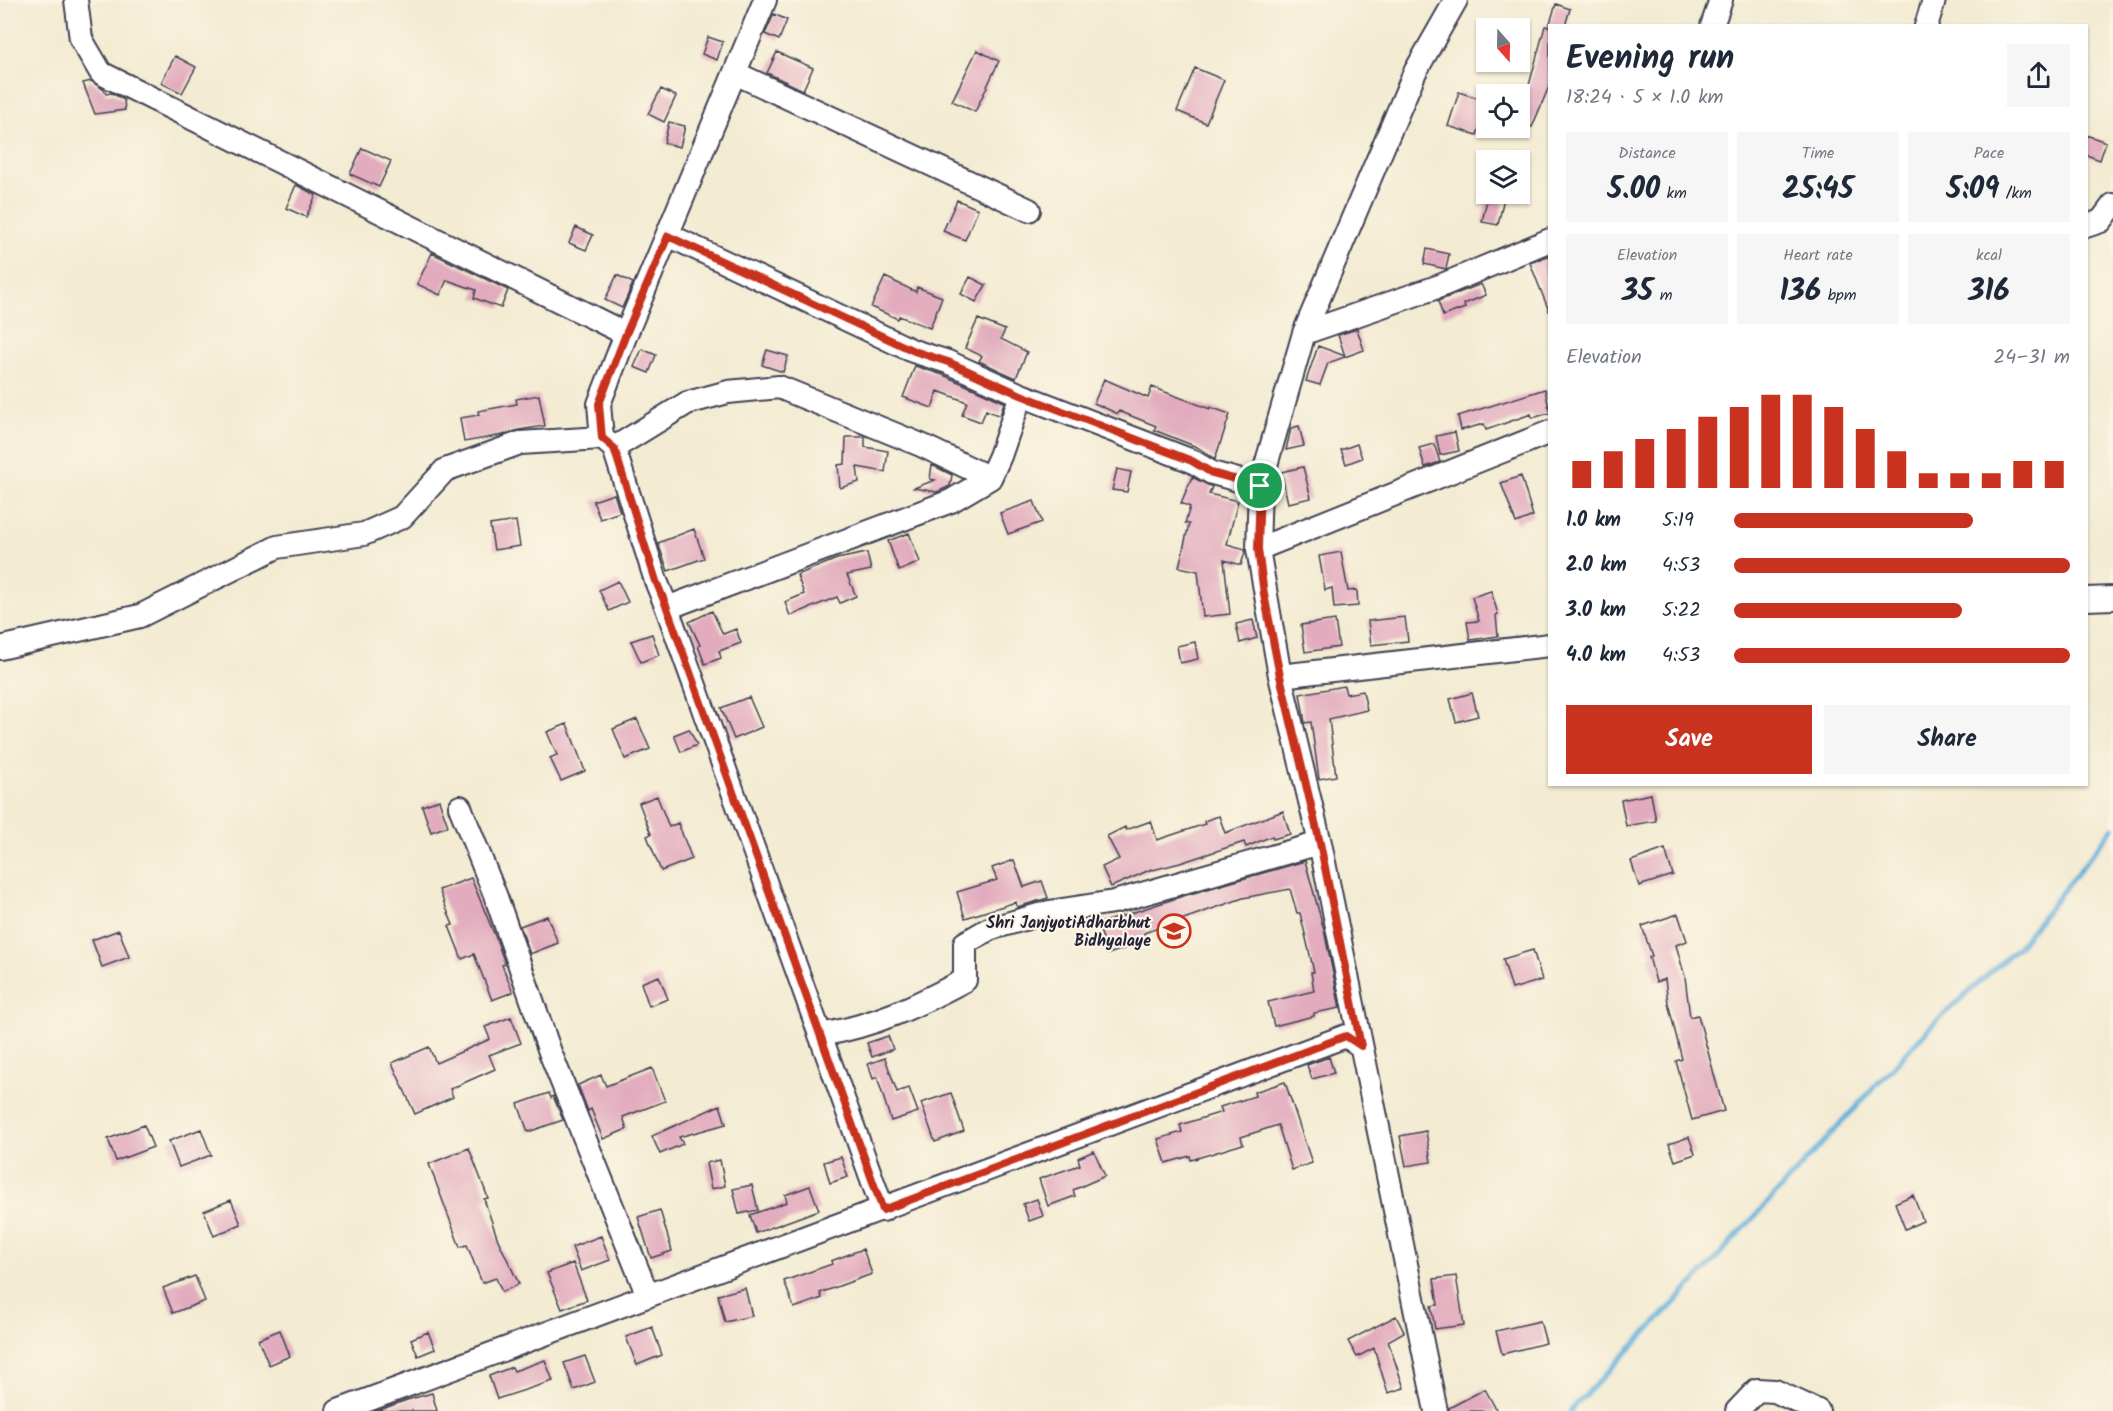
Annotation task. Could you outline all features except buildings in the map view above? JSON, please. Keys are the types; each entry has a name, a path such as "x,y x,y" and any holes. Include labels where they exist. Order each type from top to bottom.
{"street":[{"path":"76,0 81,39 101,73 626,334"},
{"path":"765,0 599,404 608,443 656,581 883,1210"},
{"path":"1436,1411 1320,843 1280,676 1258,549 1260,486 1304,333 1415,72 1456,0"},
{"path":"1713,24 1721,0"},
{"path":"1927,24 1934,0"},
{"path":"735,73 1029,210"},
{"path":"2088,225 2101,221 2113,205"},
{"path":"668,236 914,351 948,362 1021,395 1192,461 1212,473 1260,486"},
{"path":"1304,333 1440,286 1548,241"},
{"path":"0,648 140,616 277,548 364,534 402,517 445,470 520,443 608,443 687,403 728,392 779,387 921,445 990,478"},
{"path":"667,608 951,501 990,478 1021,395"},
{"path":"1258,549 1548,433"},
{"path":"2088,599 2113,598"},
{"path":"1280,676 1548,645"},
{"path":"460,807 496,897 550,1052 648,1296"},
{"path":"820,1035 846,1031 908,1010 965,980 965,943 989,929 1049,912 1114,902 1320,843"},
{"path":"338,1411 1346,1036 1361,1046"},
{"path":"1737,1411 1757,1390 1775,1391 1818,1411"}],"waterway":[{"path":"1570,1411 1684,1293 1931,1026 2018,947 2113,828"}],"place":[{"name":"Shri JanjyotiAdharbhut Bidhyalaye","path":"1174,931"}],"route":[{"path":"668,236 914,351 948,362 1021,395 1192,461 1212,473 1260,486 1258,549 1264,594 1280,676 1320,843 1361,1046 1346,1036 883,1210 656,581 614,448 602,438 599,404 668,236"}]}
